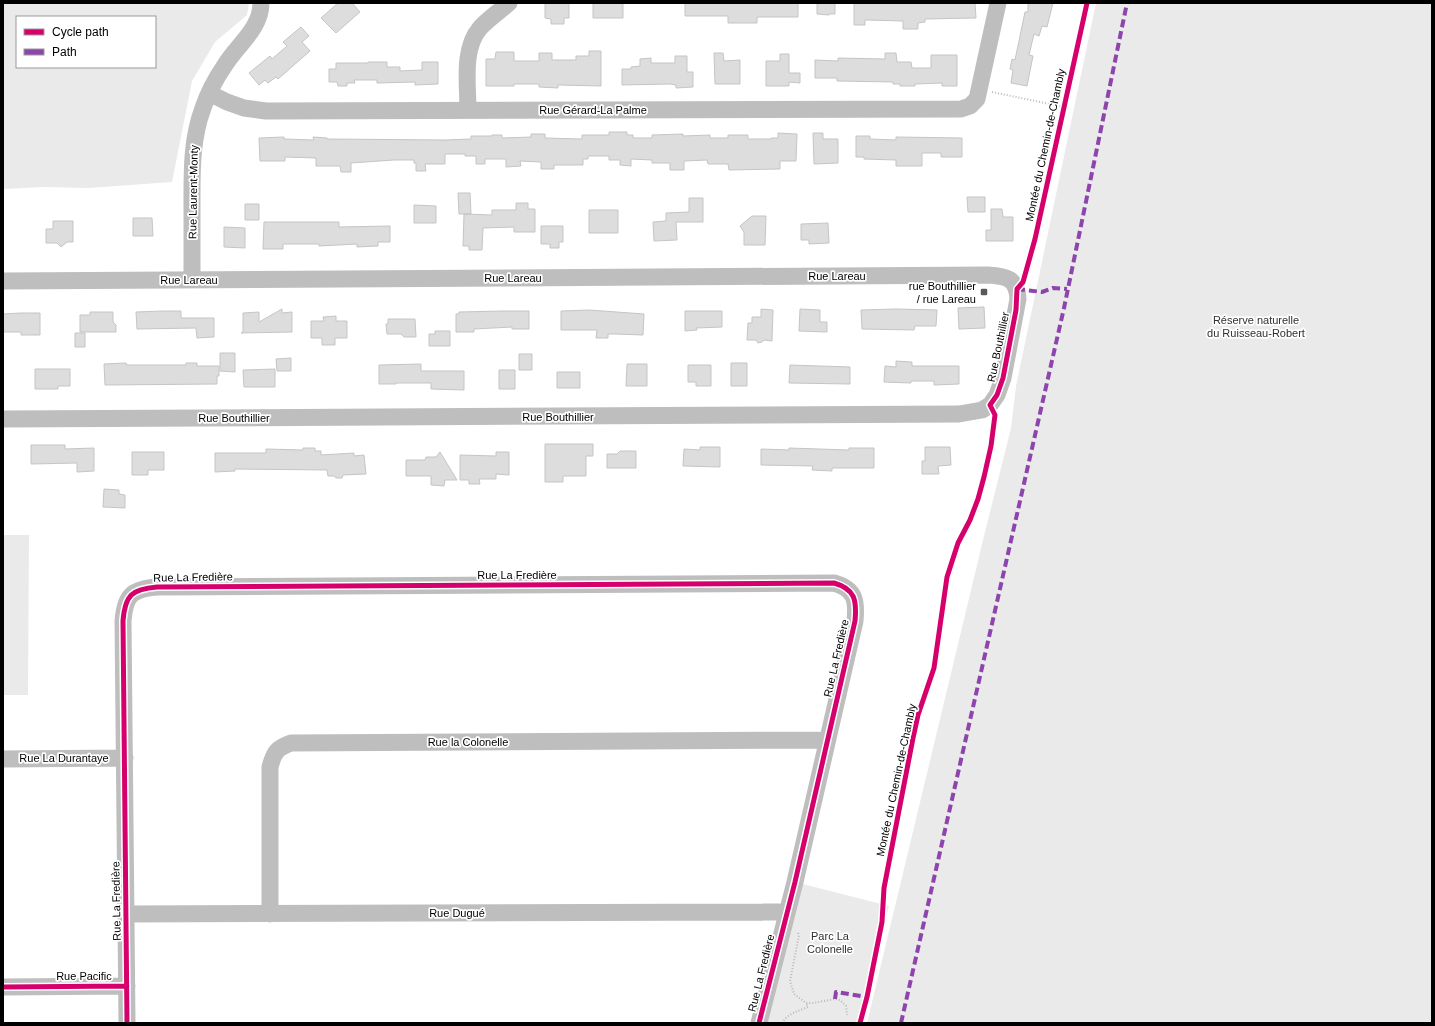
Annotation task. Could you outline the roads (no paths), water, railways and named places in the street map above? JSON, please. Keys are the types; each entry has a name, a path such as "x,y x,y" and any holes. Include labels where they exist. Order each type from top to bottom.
{"street":[{"name":"Rue Laurent-Monty","path":"192,280 192,152 196,128 209,93 225,64 250,33 258,20 261,3"},
{"path":"468,110 469,51 473,39 480,28 509,3"},
{"name":"Rue Gérard-La Palme","path":"209,93 244,108 266,111 961,109 970,106 979,94 998,3"},
{"name":"Rue Lareau","path":"3,281 988,274 1001,275 1013,282 1018,289"},
{"name":"Rue Bouthillier","path":"3,419 571,417 970,413 990,405 997,396 1016,310 1018,289"},
{"name":"Rue La Fredière","path":"127,986 123,620 124,605 132,594 144,588 157,587 834,583 845,586 853,595 856,607 855,621 759,1023"},
{"name":"Rue la Colonelle","path":"270,914 270,767 273,756 280,747 291,743 827,740"},
{"name":"Rue La Durantaye","path":"3,759 125,758"},
{"name":"Rue Dugué","path":"126,914 785,919"},
{"name":"Rue Pacific","path":"3,987 127,986 127,1023"}],"place":[{"name":"rue Bouthillier / rue Lareau","path":"984,292"}],"park label":[{"name":"Réserve naturelle du Ruisseau-Robert","path":"1256,326"},
{"name":"Parc La Colonelle","path":"830,942"}]}
